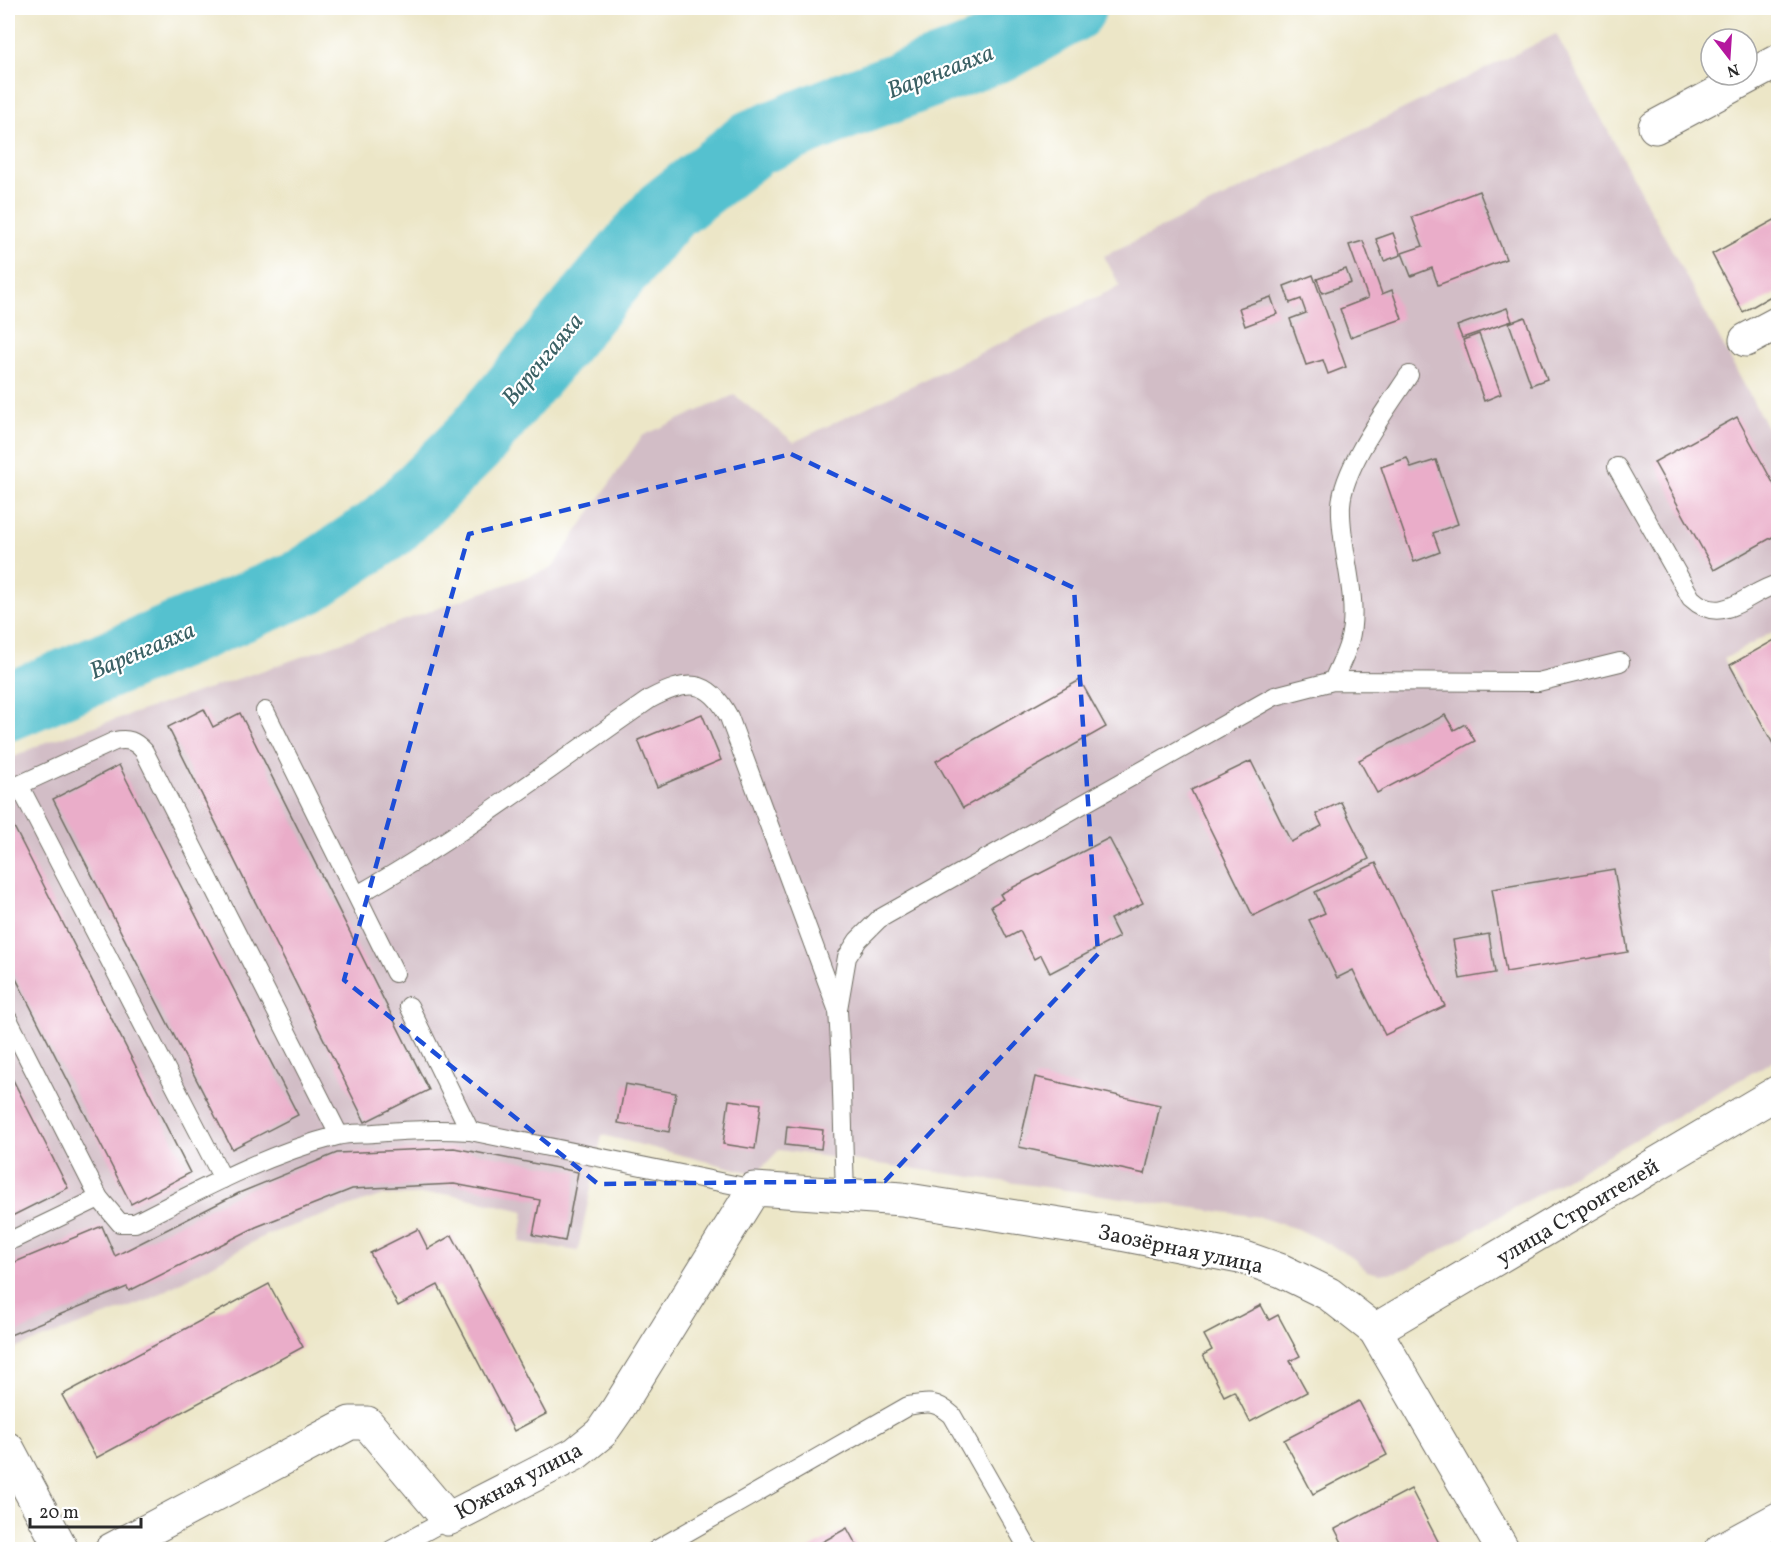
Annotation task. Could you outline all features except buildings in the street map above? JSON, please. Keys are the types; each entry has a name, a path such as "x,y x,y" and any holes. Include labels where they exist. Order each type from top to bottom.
{"street":[{"path":"1655,127 1779,61"},
{"path":"1746,340 1779,323"},
{"name":"улица Строителей","path":"1376,1330 1779,1092"},
{"name":"Заозёрная улица","path":"754,1189 925,1202 1111,1232 1245,1258 1282,1271 1329,1294 1376,1330 1503,1550"},
{"name":"Южная улица","path":"111,1550 350,1423 367,1423 448,1519 575,1454 601,1433 754,1189"},
{"path":"8,1449 62,1550"},
{"path":"1721,1550 1779,1519"}],"lane":[{"path":"1333,681 1349,642 1353,607 1346,566 1341,503 1349,476 1361,449 1409,375"},
{"path":"1617,466 1690,598 1700,607 1714,611 1728,608 1779,584"},
{"path":"845,1195 838,1011 847,957 858,940 879,919 1275,696 1333,681 1538,682 1620,663"},
{"path":"357,895 398,873 650,699 669,689 690,685 708,689 722,702 729,717 838,1011"},
{"path":"265,711 395,973"},
{"path":"223,1179 13,788 114,741 125,739 137,743 144,751 339,1135"},
{"path":"409,1006 470,1131"},
{"path":"8,1019 99,1198 120,1222 135,1223 223,1179 300,1147 339,1135 433,1129 470,1131 754,1189"},
{"path":"8,1240 99,1198"},
{"path":"656,1550 908,1406 924,1403 940,1405 952,1415 1029,1550"},
{"path":"391,1550 448,1519"}],"highlighted area":[{"path":"791,454 1074,588 1098,954 885,1181 598,1184 344,980 469,534"}],"shaded area":[{"path":"1556,34 1778,448 1778,629 1724,659 1778,757 1778,1058 1411,1267 1396,1272 1379,1274 1367,1271 1354,1259 1329,1244 1300,1230 1259,1217 779,1150 756,1174 602,1135 578,1251 520,1242 524,1211 449,1194 380,1196 266,1235 149,1300 8,1351 8,760 41,744 267,669 552,568 642,436 734,395 794,442 1120,286 1104,256"}],"waterway":[{"name":"Варенгаяха","path":"8,707 306,581 388,526 473,442 665,212 753,143 1007,45 1072,8"}]}
